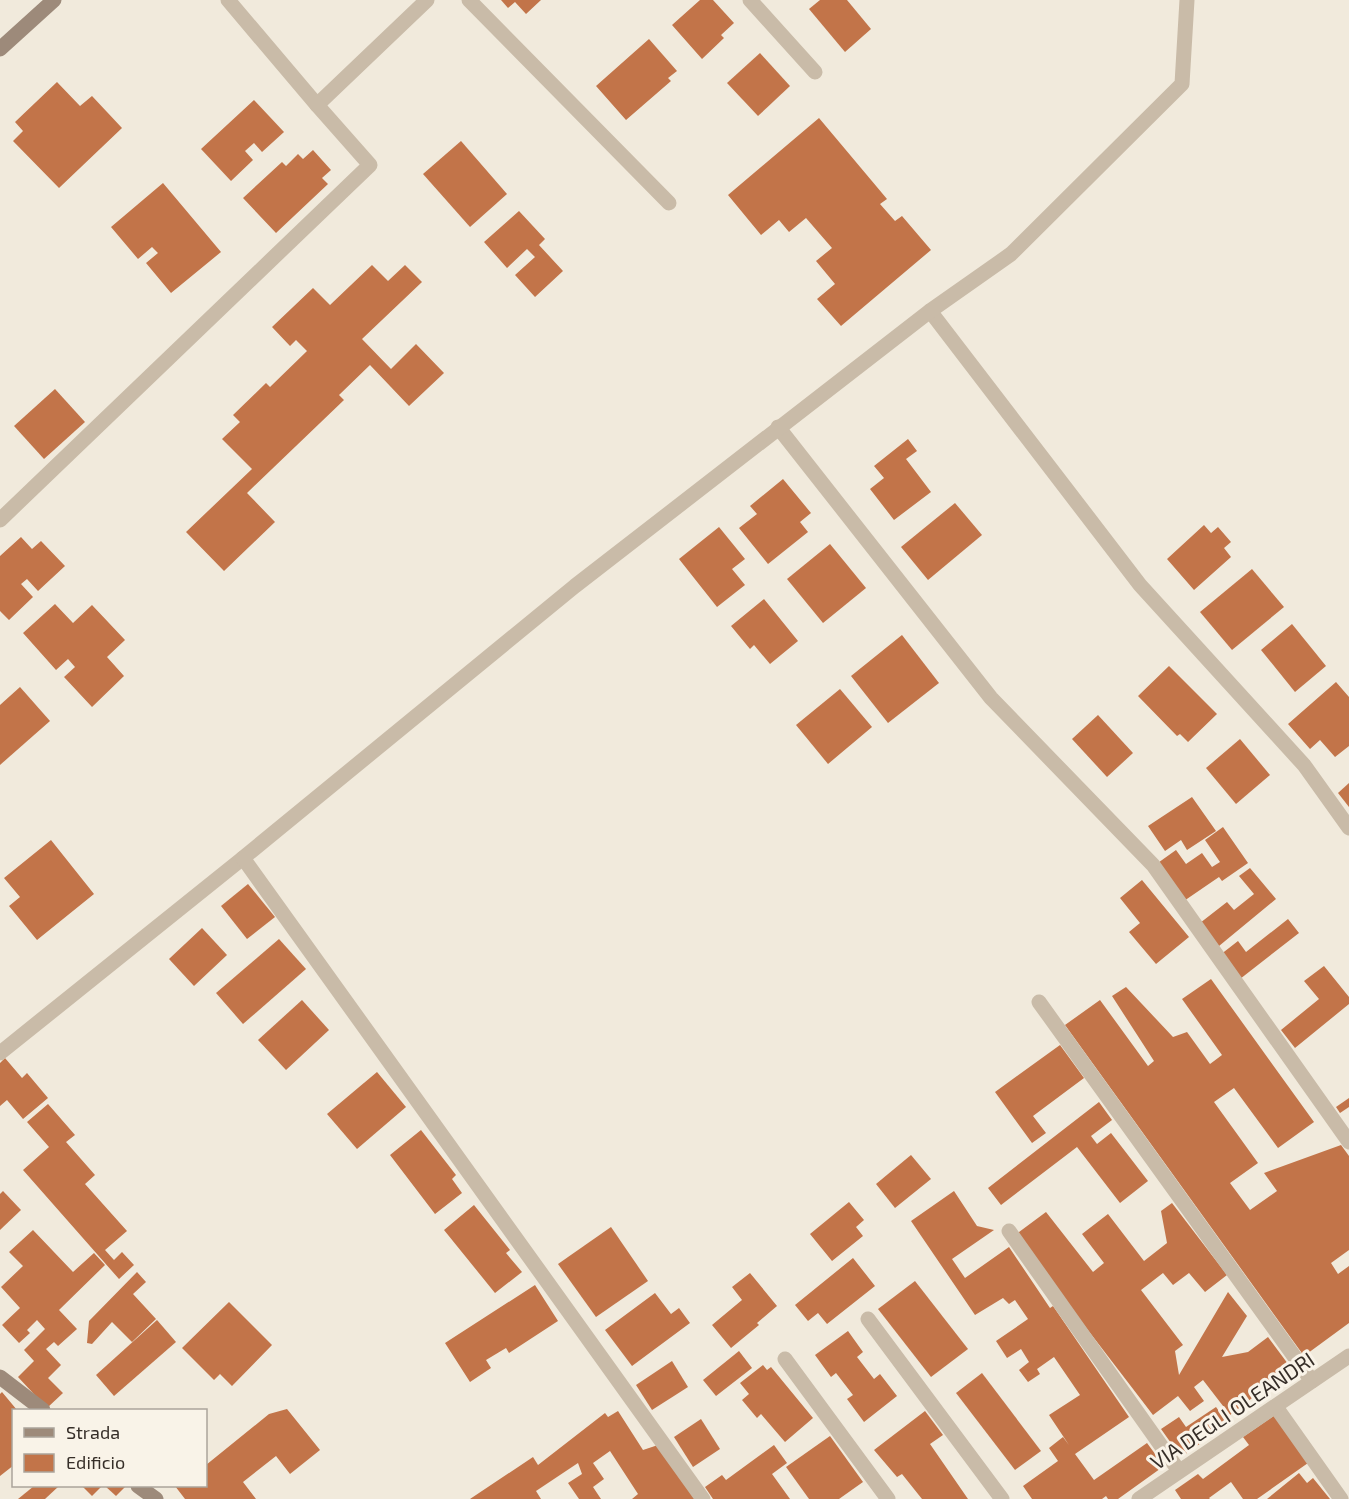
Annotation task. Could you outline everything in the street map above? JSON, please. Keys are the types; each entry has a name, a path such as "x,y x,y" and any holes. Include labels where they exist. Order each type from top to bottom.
{"street":[{"path":"0,49 54,0"},
{"path":"0,520 370,165 228,0"},
{"path":"317,105 428,0"},
{"path":"469,0 669,203"},
{"path":"750,0 815,72"},
{"path":"0,1053 243,858 574,586 930,311 1011,254 1182,84 1187,0"},
{"path":"930,311 1140,585 1304,765 1349,828"},
{"path":"778,427 991,698 1154,865 1349,1142"},
{"path":"243,858 703,1499"},
{"path":"1039,1002 1312,1381"},
{"path":"1009,1232 1179,1472"},
{"path":"868,1319 1002,1499"},
{"name":"VIA DEGLI OLEANDRI","path":"1140,1499 1156,1494 1179,1472 1349,1356"},
{"path":"785,1359 888,1499"},
{"path":"0,1377 42,1409"},
{"path":"1276,1407 1341,1499"},
{"path":"141,1487 156,1499"}],"building":[{"path":"501,0 541,0 526,14 515,2 508,8"},
{"path":"700,0 713,0 734,23 721,35 724,38 702,59 672,25"},
{"path":"820,0 847,0 871,29 845,52 809,9"},
{"path":"649,39 677,71 668,78 671,81 626,120 596,86"},
{"path":"760,53 790,86 758,116 727,83"},
{"path":"57,82 80,106 92,96 122,128 59,188 13,141 23,131 15,122"},
{"path":"254,100 284,132 262,152 254,143 245,151 253,160 231,181 201,149"},
{"path":"819,118 887,199 880,204 895,221 902,216 931,250 841,326 817,299 835,284 816,261 832,248 806,218 789,232 779,220 761,235 728,195"},
{"path":"461,141 507,194 470,227 423,174"},
{"path":"313,150 331,170 322,178 328,184 276,233 243,198 282,162 286,166 298,154 303,159"},
{"path":"163,183 221,252 171,293 146,263 158,253 152,247 138,259 111,227"},
{"path":"519,211 545,239 539,245 563,271 535,297 515,275 535,257 527,249 507,268 484,242"},
{"path":"372,265 388,281 405,265 422,282 362,339 391,369 416,344 444,373 409,406 370,365 339,395 344,400 247,493 275,522 224,571 186,532 252,469 222,439 240,422 233,415 266,383 270,387 307,351 296,340 290,346 272,327 313,288 330,305"},
{"path":"55,389 85,422 44,459 14,426"},
{"path":"908,439 917,451 906,459 931,492 894,520 870,489 884,478 874,466"},
{"path":"783,479 811,513 800,522 808,532 768,564 739,528 757,514 750,506"},
{"path":"955,503 982,535 928,580 901,547"},
{"path":"1204,525 1211,533 1218,527 1231,542 1224,548 1231,557 1194,590 1167,559"},
{"path":"719,527 745,559 732,569 745,585 717,607 679,559"},
{"path":"21,537 32,549 41,541 65,566 38,591 27,579 21,584 33,597 9,620 0,611 0,556"},
{"path":"830,544 866,588 823,623 787,579"},
{"path":"1252,569 1284,607 1232,650 1200,612"},
{"path":"764,599 798,641 770,664 754,645 750,649 731,626"},
{"path":"55,604 73,623 92,605 125,640 107,657 124,676 92,707 64,677 75,667 68,659 56,670 23,633"},
{"path":"1292,624 1326,666 1295,692 1261,650"},
{"path":"902,635 939,683 888,723 851,676"},
{"path":"1169,666 1217,714 1188,742 1180,734 1177,736 1138,696"},
{"path":"1336,682 1349,697 1349,746 1335,757 1320,740 1310,749 1288,724"},
{"path":"20,687 50,721 0,765 0,705"},
{"path":"840,689 872,727 828,764 796,725"},
{"path":"1098,715 1133,753 1107,777 1072,739"},
{"path":"1240,739 1270,775 1236,804 1206,768"},
{"path":"1349,783 1349,807 1338,793"},
{"path":"1192,797 1216,831 1187,850 1181,840 1165,851 1148,826"},
{"path":"1223,827 1248,863 1222,881 1219,877 1181,903 1155,865 1176,850 1186,864 1202,853 1212,867 1220,862 1205,840"},
{"path":"51,840 94,894 37,940 9,906 20,897 4,878"},
{"path":"1250,868 1276,899 1219,946 1200,923 1227,902 1234,910 1254,894 1239,876"},
{"path":"1142,880 1189,937 1156,964 1129,932 1140,923 1120,898"},
{"path":"248,884 275,917 247,939 221,906"},
{"path":"1288,919 1299,933 1240,979 1220,955 1238,941 1246,952"},
{"path":"202,928 227,955 194,986 169,959"},
{"path":"279,939 306,969 243,1024 216,993"},
{"path":"1324,966 1349,997 1349,1004 1295,1048 1281,1030 1319,999 1304,981"},
{"path":"1211,979 1314,1122 1278,1148 1234,1088 1214,1102 1258,1163 1230,1183 1250,1210 1277,1191 1264,1173 1341,1145 1349,1156 1349,1250 1331,1263 1338,1274 1349,1266 1349,1323 1304,1356 1065,1025 1100,1000 1148,1066 1154,1061 1112,996 1126,987 1173,1037 1187,1032 1210,1064 1222,1055 1182,999"},
{"path":"302,1000 329,1030 286,1070 258,1040"},
{"path":"1060,1045 1084,1078 1033,1116 1046,1133 1032,1143 995,1092"},
{"path":"5,1058 22,1078 27,1073 48,1098 23,1119 7,1100 0,1106 0,1063"},
{"path":"377,1072 406,1107 357,1149 327,1114"},
{"path":"1349,1098 1349,1107 1340,1113 1336,1107"},
{"path":"1099,1102 1112,1120 1091,1136 1097,1144 1111,1133 1148,1181 1120,1203 1077,1147 1001,1205 988,1188"},
{"path":"48,1104 75,1135 66,1142 95,1175 85,1184 127,1231 105,1250 114,1260 122,1252 134,1265 119,1279 23,1170 49,1147 27,1122"},
{"path":"421,1130 456,1175 452,1179 462,1193 435,1214 390,1155"},
{"path":"911,1155 931,1179 895,1208 876,1184"},
{"path":"3,1191 21,1210 0,1230 0,1194"},
{"path":"954,1191 977,1226 994,1230 952,1259 965,1278 1009,1247 1050,1308 1053,1306 1129,1417 1075,1454 1094,1480 1147,1443 1164,1466 1118,1499 1108,1499 1106,1496 1102,1499 1032,1499 1023,1486 1058,1461 1049,1448 1063,1437 1069,1445 1049,1415 1080,1395 1054,1357 1037,1369 1040,1374 1028,1382 1019,1370 1029,1362 1021,1349 1007,1358 996,1341 1028,1319 1015,1300 1009,1304 1003,1298 975,1315 911,1221"},
{"path":"849,1202 864,1220 856,1227 863,1236 832,1261 810,1234"},
{"path":"1172,1203 1227,1275 1205,1292 1189,1273 1173,1285 1163,1273 1141,1290 1183,1345 1175,1351 1179,1375 1228,1292 1247,1316 1222,1357 1248,1352 1268,1337 1291,1368 1230,1415 1203,1380 1194,1387 1204,1401 1190,1411 1178,1396 1153,1415 1015,1235 1046,1212 1093,1272 1104,1263 1082,1234 1108,1214 1144,1261 1167,1243 1161,1211"},
{"path":"474,1205 510,1250 506,1253 522,1272 495,1293 444,1230"},
{"path":"611,1227 648,1281 596,1317 558,1264"},
{"path":"33,1230 73,1272 94,1253 105,1265 59,1310 77,1329 58,1346 54,1342 46,1349 61,1365 48,1378 63,1393 47,1408 18,1377 34,1361 24,1350 45,1329 37,1320 27,1330 30,1333 19,1343 2,1325 20,1308 1,1287 23,1266 9,1252"},
{"path":"853,1258 875,1286 827,1324 818,1313 808,1321 795,1305"},
{"path":"137,1272 146,1282 133,1294 156,1319 132,1342 112,1322 92,1344 87,1343 89,1321"},
{"path":"750,1273 777,1306 757,1323 759,1325 731,1348 712,1325 742,1300 732,1287"},
{"path":"915,1281 968,1349 931,1377 878,1309"},
{"path":"535,1285 558,1321 509,1353 506,1348 486,1360 491,1368 470,1382 445,1343"},
{"path":"655,1293 671,1314 679,1308 690,1323 632,1366 605,1330"},
{"path":"229,1302 272,1345 232,1386 220,1374 214,1380 182,1348"},
{"path":"157,1320 176,1342 114,1396 96,1375"},
{"path":"848,1331 863,1352 857,1357 874,1379 880,1374 897,1396 864,1422 847,1399 853,1395 836,1373 831,1377 815,1355"},
{"path":"739,1351 752,1368 716,1396 703,1380"},
{"path":"672,1361 688,1387 652,1410 636,1385"},
{"path":"763,1365 767,1370 771,1367 813,1418 785,1442 761,1414 757,1418 742,1400 749,1394 740,1383"},
{"path":"982,1373 1041,1451 1015,1470 956,1393"},
{"path":"2,1392 16,1409 12,1409 12,1467 0,1476 0,1394"},
{"path":"1216,1407 1228,1424 1181,1457 1161,1429 1179,1417 1186,1427"},
{"path":"287,1409 320,1450 290,1474 276,1456 243,1482 256,1499 185,1499 176,1487 207,1487 207,1464 269,1414"},
{"path":"618,1411 643,1450 661,1444 697,1499 632,1499 638,1494 610,1451 593,1463 604,1479 593,1487 601,1499 579,1499 568,1483 582,1474 578,1463 536,1491 541,1499 470,1499 533,1457 538,1465 605,1413 608,1417"},
{"path":"925,1411 943,1435 930,1444 968,1499 922,1499 902,1474 897,1477 874,1450"},
{"path":"1275,1415 1308,1463 1257,1499 1243,1499 1231,1482 1210,1499 1181,1499 1175,1490 1198,1474 1203,1479 1249,1445 1243,1437"},
{"path":"701,1419 720,1449 693,1467 674,1437"},
{"path":"830,1436 863,1482 839,1499 809,1499 786,1467"},
{"path":"774,1445 787,1463 772,1474 790,1499 713,1499 705,1487 722,1475 726,1480"},
{"path":"1299,1473 1307,1483 1313,1478 1330,1499 1267,1499"},
{"path":"33,1487 58,1487 45,1499 18,1499"},
{"path":"83,1487 101,1487 92,1496"},
{"path":"106,1487 125,1487 116,1496"}]}
